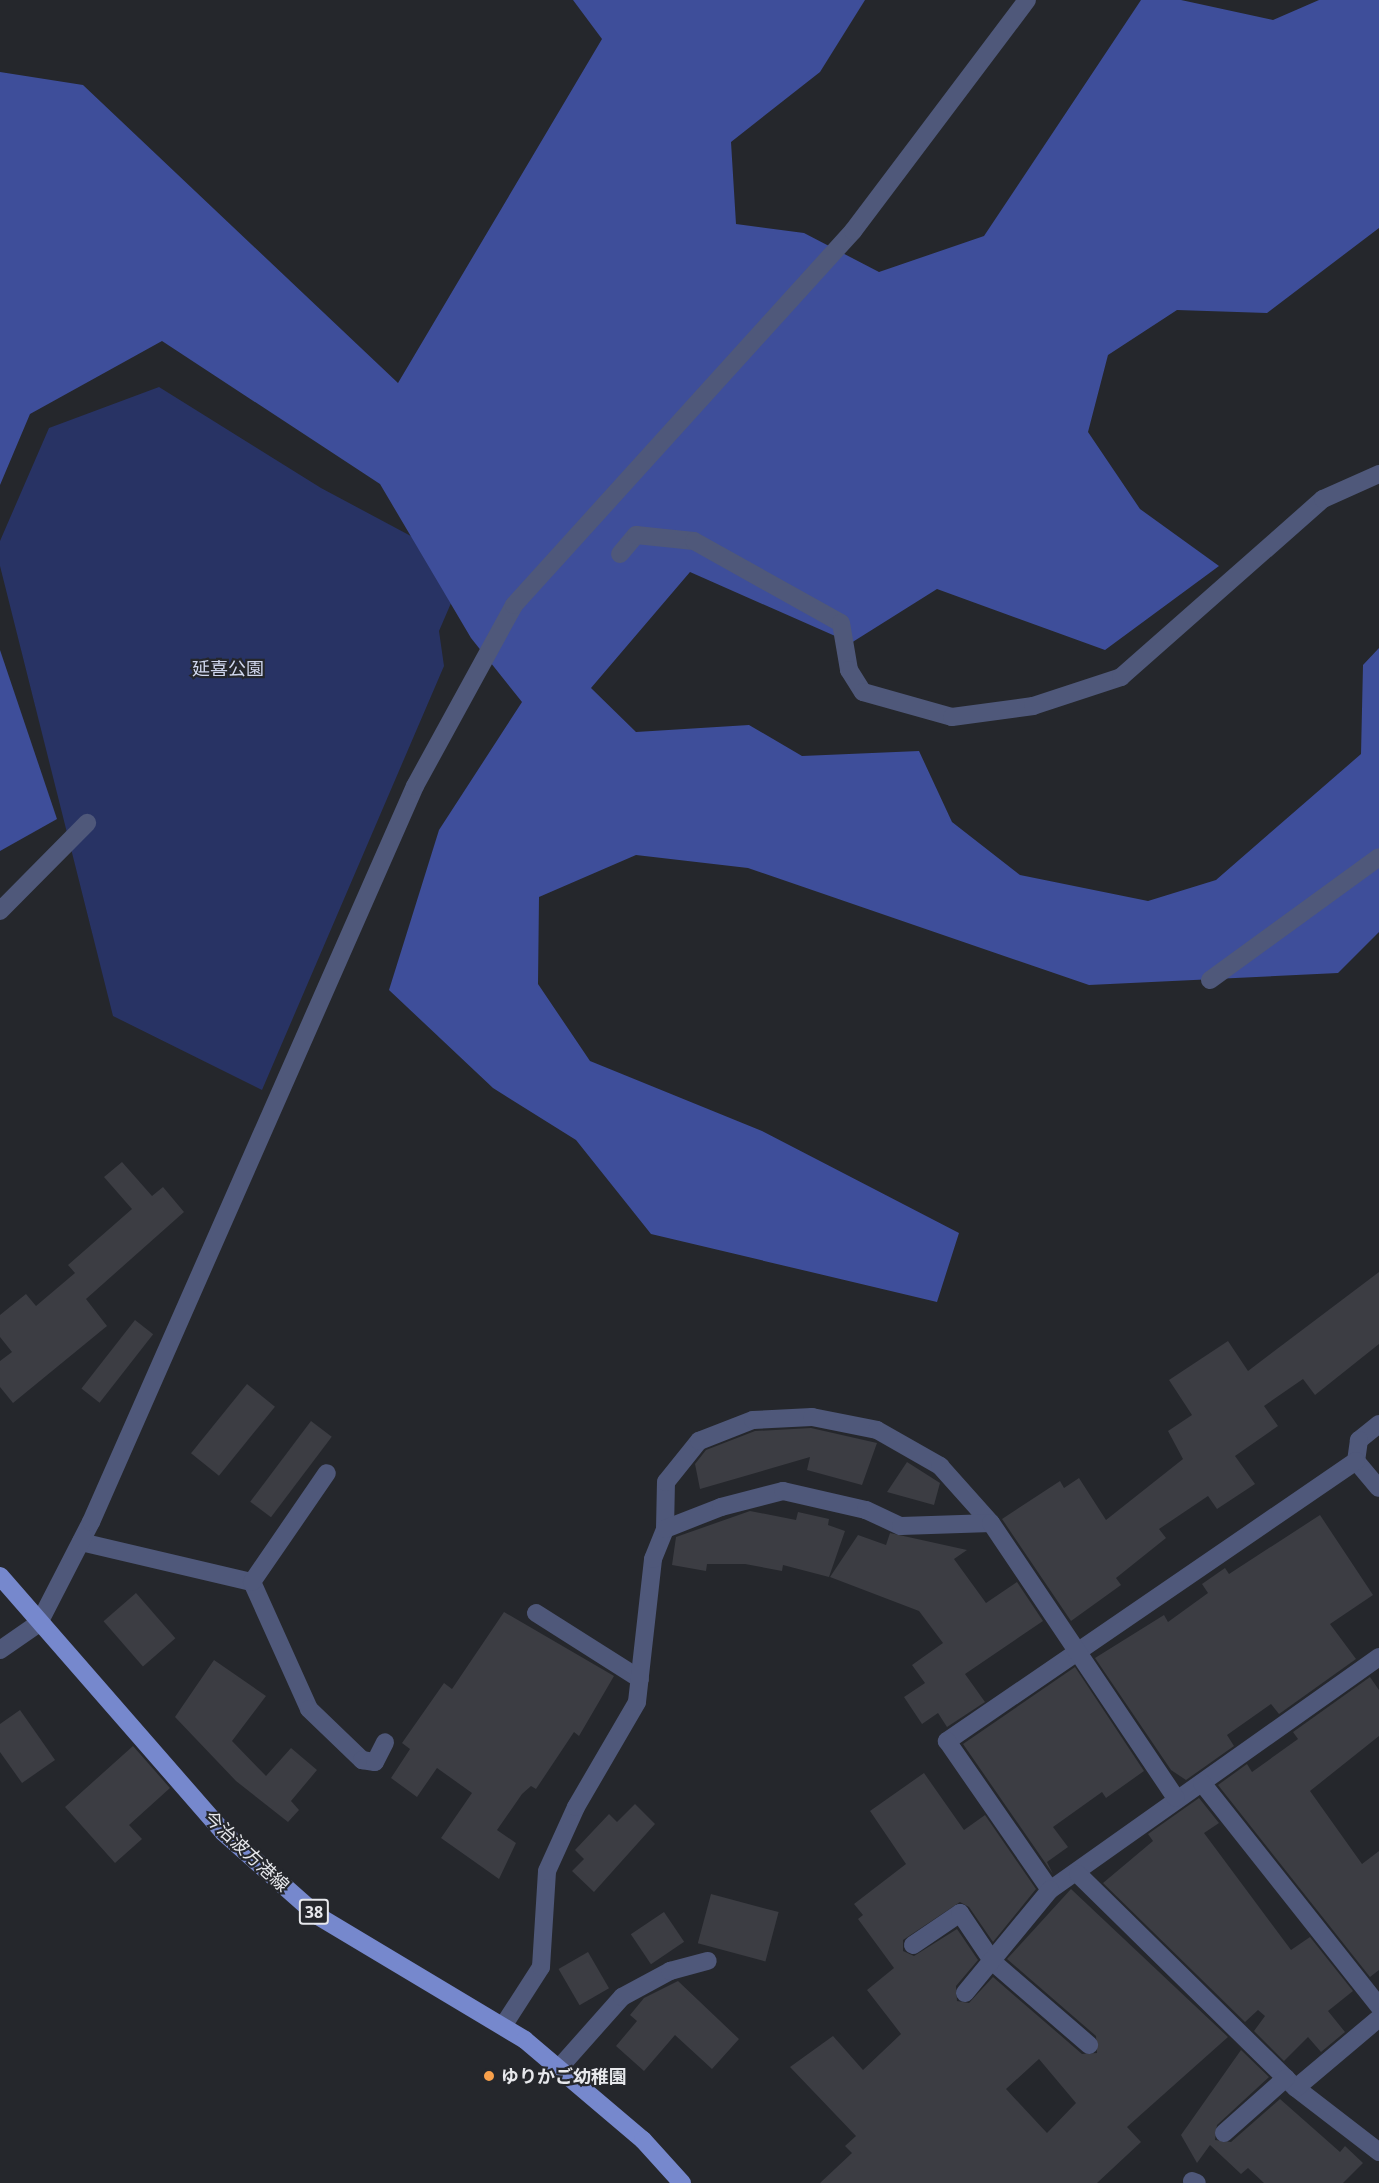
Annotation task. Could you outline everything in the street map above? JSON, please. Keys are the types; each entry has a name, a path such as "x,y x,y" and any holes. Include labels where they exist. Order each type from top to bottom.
{"main road":[{"name":"今治波方港線","path":"0,1576 223,1832 318,1916 502,2026 559,2068 643,2140 682,2183"}],"street":[{"path":"0,1650 39,1623 81,1542 415,786 514,605 854,231 1027,0"},
{"path":"620,554 636,535 694,541 841,623 849,670 863,692 952,717 1033,706 1121,677 1323,498 1379,474"},
{"path":"0,911 87,823"},
{"path":"1210,980 1379,857"},
{"path":"502,2026 541,1967 547,1871 576,1807 625,1728 640,1679 653,1559 665,1529 666,1482 699,1441 753,1420 812,1417 877,1430 939,1466 991,1523 1075,1654 1176,1798"},
{"path":"1050,1890 947,1741 1356,1461 1359,1440 1379,1424"},
{"path":"1356,1461 1379,1488"},
{"path":"252,1582 327,1473"},
{"path":"665,1529 783,1491 866,1510 901,1526 991,1523"},
{"path":"81,1542 252,1582"},
{"path":"252,1582 309,1710 362,1760 375,1761 386,1743"},
{"path":"536,1613 640,1679"},
{"path":"965,1993 993,1962 1050,1890 1078,1874 1176,1798 1202,1784 1379,1657"},
{"path":"1202,1784 1379,2006"},
{"path":"1078,1874 1291,2083 1379,2152"},
{"path":"913,1945 960,1913 993,1962 1089,2045"},
{"path":"559,2068 621,1997 670,1971 708,1961"},
{"path":"1224,2133 1379,2018"}],"green space":[{"name":"延喜公園","path":"159,387 321,488 467,566 439,631 444,666 262,1090 113,1016 0,566 0,541 49,428"}],"shaded area":[{"path":"573,0 865,0 820,72 731,142 736,224 804,233 879,272 984,236 1141,0 1181,0 1273,20 1319,0 1379,0 1379,228 1267,313 1177,310 1108,355 1088,432 1140,509 1219,566 1105,650 937,589 851,643 690,572 591,688 636,732 749,725 802,756 919,751 952,822 1020,875 1148,901 1216,880 1361,754 1363,665 1379,648 1379,932 1338,973 1089,985 748,868 636,855 539,897 538,984 590,1061 762,1131 959,1233 937,1302 651,1234 576,1140 493,1088 389,990 439,830 522,702 471,638 380,484 162,341 30,414 0,485 0,72 83,85 398,383 602,39"},
{"path":"0,650 57,819 0,851"}],"building":[{"path":"122,1162 152,1196 163,1187 184,1212 86,1299 107,1326 13,1403 0,1387 0,1361 12,1352 0,1337 0,1315 26,1294 36,1306 75,1273 68,1265 132,1209 104,1177"},
{"path":"1379,1272 1379,1344 1315,1395 1303,1379 1264,1406 1278,1426 1235,1456 1255,1484 1217,1509 1208,1496 1159,1529 1166,1538 1116,1578 1121,1585 1071,1621 1002,1519 1060,1481 1064,1488 1079,1478 1106,1520 1183,1459 1168,1431 1192,1415 1169,1380 1228,1341 1248,1371"},
{"path":"135,1320 153,1334 100,1403 81,1389"},
{"path":"247,1384 275,1407 219,1476 191,1453"},
{"path":"311,1421 332,1437 271,1517 250,1502"},
{"path":"811,1428 877,1443 862,1485 807,1470 810,1457 700,1489 695,1464 706,1450 755,1431"},
{"path":"907,1462 940,1483 934,1505 887,1492"},
{"path":"750,1511 796,1520 798,1512 829,1519 828,1525 845,1531 829,1577 783,1565 782,1571 745,1564 707,1564 706,1571 672,1565 676,1537"},
{"path":"1320,1515 1373,1595 1330,1624 1356,1659 1279,1714 1271,1704 1227,1735 1234,1746 1186,1780 1171,1770 1095,1658 1164,1615 1168,1622 1208,1593 1202,1584 1225,1568 1229,1574"},
{"path":"890,1533 967,1550 954,1559 986,1603 1017,1582 1043,1621 965,1674 985,1702 947,1727 938,1713 922,1724 904,1697 925,1683 912,1665 943,1643 919,1611 830,1577 858,1535 886,1545"},
{"path":"136,1593 175,1638 143,1666 104,1621"},
{"path":"504,1612 614,1676 579,1736 574,1732 536,1789 531,1786 522,1794 497,1830 516,1843 499,1879 441,1838 472,1793 437,1768 417,1797 391,1778 410,1749 402,1743 444,1683 452,1689"},
{"path":"214,1660 266,1696 232,1741 266,1776 291,1748 317,1770 291,1801 299,1810 288,1822 236,1781 175,1717"},
{"path":"1075,1667 1144,1771 1106,1798 1102,1792 1053,1827 1068,1847 1047,1862 1053,1874 963,1744"},
{"path":"1370,1677 1379,1690 1379,1736 1310,1791 1362,1864 1379,1851 1379,1970 1370,1977 1218,1785 1247,1764 1252,1772 1298,1739 1293,1732"},
{"path":"20,1710 55,1760 22,1783 0,1752 0,1724"},
{"path":"133,1746 170,1788 129,1825 142,1839 115,1863 65,1807"},
{"path":"924,1773 964,1830 985,1815 1036,1889 993,1942 969,1907 960,1902 903,1940 903,1951 914,1956 957,1929 978,1960 956,1986 957,2001 969,2003 993,1977 1082,2054 1097,2053 1096,2036 1007,1959 1071,1889 1228,2037 1127,2127 1141,2142 1097,2183 820,2183 852,2153 845,2146 856,2136 790,2067 833,2036 863,2070 901,2034 867,1990 894,1968 858,1919 863,1915 854,1904 906,1864 870,1811","holes":["1039,2059 1076,2103 1047,2133 1006,2089"]},
{"path":"1199,1798 1219,1823 1204,1833 1291,1950 1310,1937 1353,1991 1328,2011 1345,2032 1321,2052 1308,2037 1284,2061 1254,2031 1265,2016 1258,2010 1245,2022 1103,1883 1153,1841 1148,1834"},
{"path":"635,1804 655,1824 594,1892 572,1871 584,1859 575,1850 609,1814 617,1822"},
{"path":"711,1894 779,1912 765,1961 698,1943"},
{"path":"664,1912 684,1942 651,1964 631,1934"},
{"path":"588,1952 609,1988 580,2005 559,1969"},
{"path":"678,1981 739,2039 712,2069 675,2035 644,2071 616,2046 637,2021 630,2015 644,1998"},
{"path":"1241,2050 1269,2077 1217,2125 1215,2140 1231,2142 1280,2099 1340,2152 1345,2146 1363,2163 1343,2183 1264,2183 1248,2168 1241,2174 1210,2145 1197,2163 1181,2135"}],"place":[{"name":"ゆりかご幼稚園","path":"489,2076"}]}
